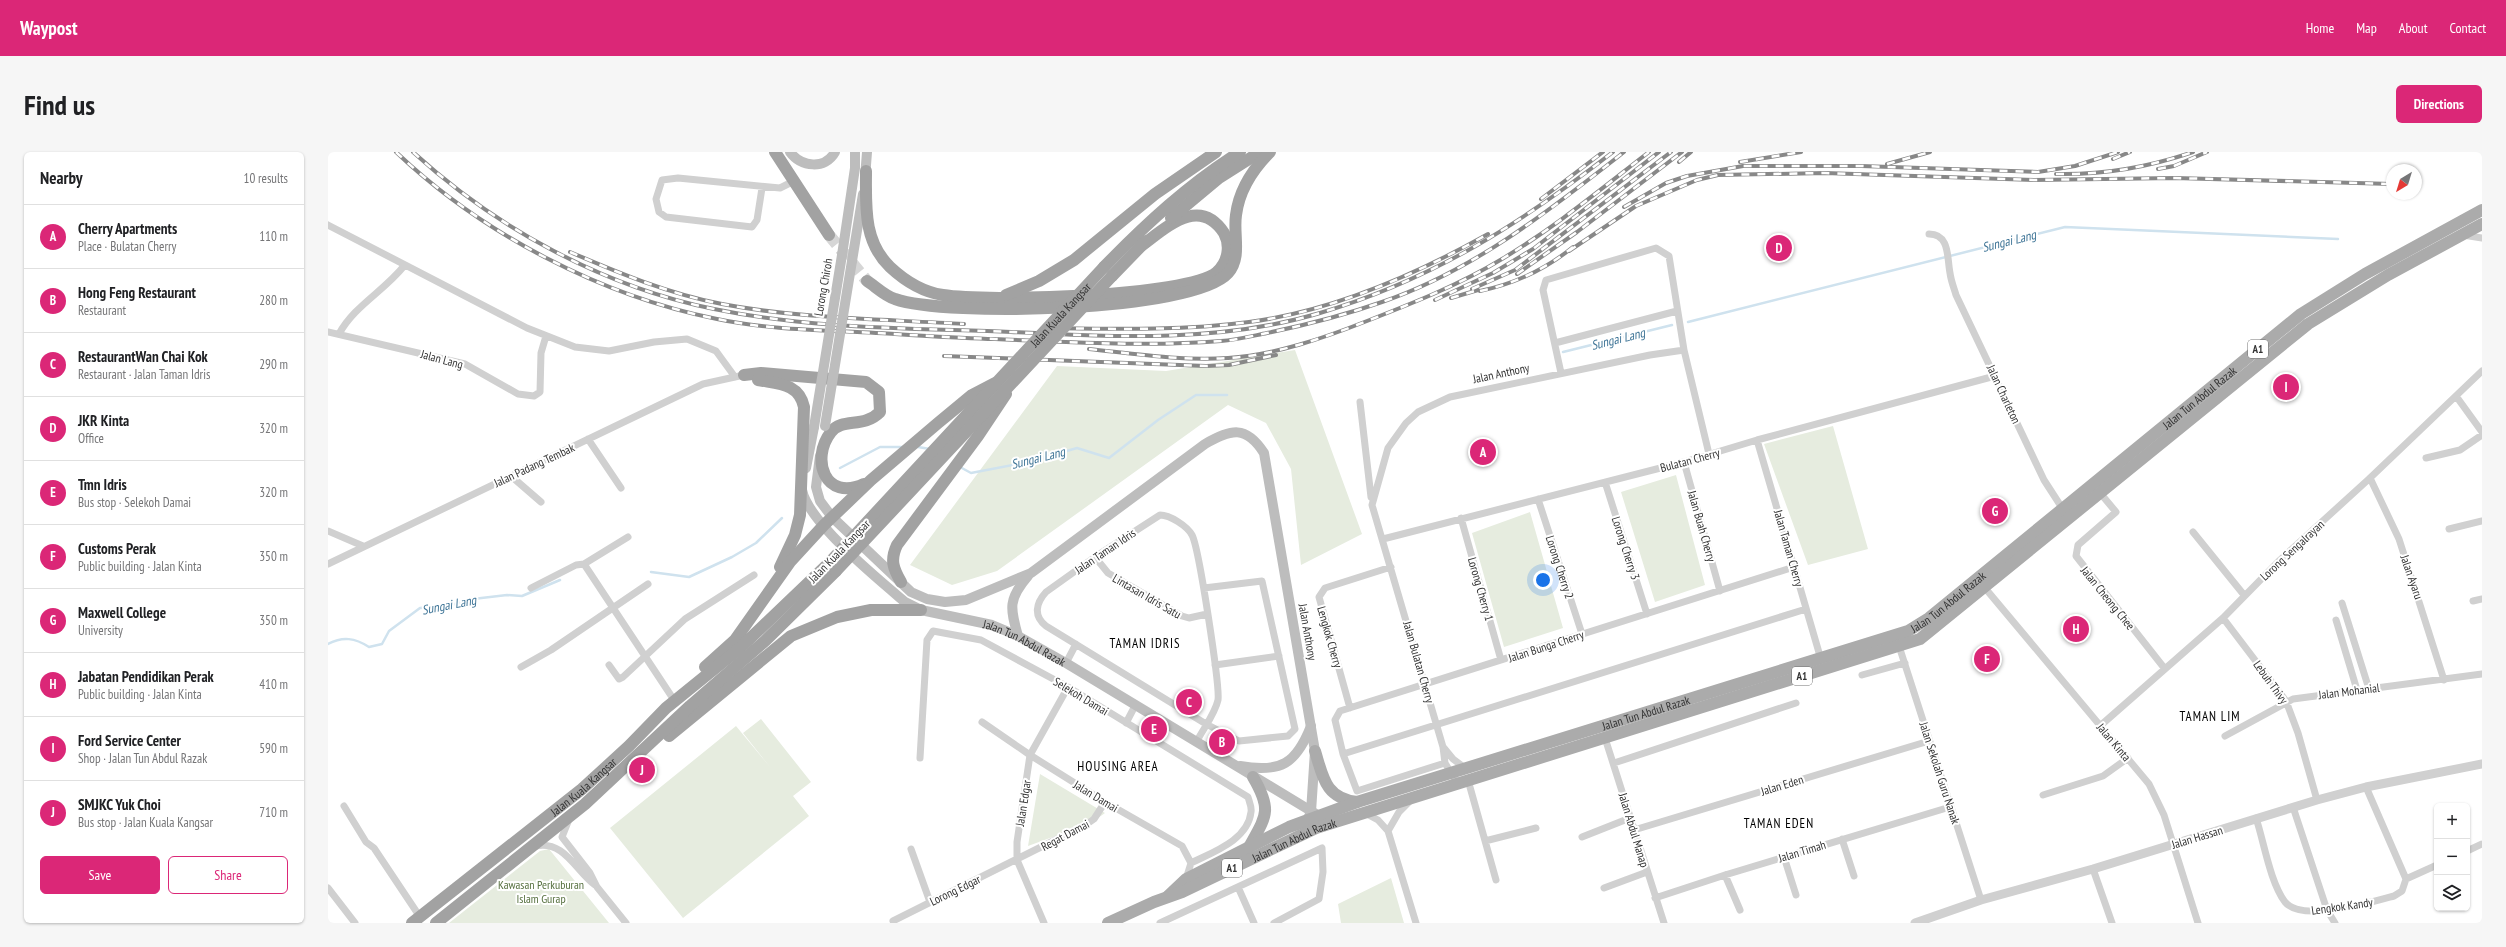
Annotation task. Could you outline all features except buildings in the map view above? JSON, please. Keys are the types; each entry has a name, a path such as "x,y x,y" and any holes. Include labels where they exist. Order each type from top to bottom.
{"highway":[{"path":"775,152 829,234"},
{"path":"999,297 1039,281 1074,260 1155,194 1216,152"},
{"name":"Jalan Kuala Kangsar","path":"436,923 576,811 625,768 690,706 765,641 836,571 1016,378 1161,211 1213,169 1240,152"},
{"name":"Jalan Kuala Kangsar","path":"416,920 582,789 629,746 666,708 740,648 830,562 999,380 1108,272 1141,246 1192,199 1260,152"},
{"path":"867,281 894,299 933,307 962,309 1044,308 1145,301 1209,286 1220,281 1233,265 1237,250 1236,221 1240,199 1246,183 1270,152"},
{"path":"866,172 866,222 878,252 889,266 904,279 922,289 942,295 999,297 1130,293 1185,284 1217,272 1228,256 1225,236 1219,226 1208,218 1196,215 1183,216 1141,246"},
{"path":"740,376 754,373 785,375 866,382 874,386 879,392 880,412 864,423 841,425 834,429 821,450 824,472 832,485 845,490 854,488 871,480"},
{"path":"740,376 787,385 802,397 804,407 800,460 802,491 800,515 795,535 771,589"},
{"path":"901,582 894,570 892,557 897,545 978,436 1016,378"},
{"path":"666,708 672,697 735,640 790,562 828,521 871,480 972,395 999,380"},
{"path":"625,768 660,743 791,636 837,617 871,610 921,610"}],"main road":[{"path":"790,152 799,161 814,165 829,160 835,152"},
{"name":"Lorong Chiroh","path":"802,491 842,255 855,168 855,152"},
{"name":"Lorong Chiroh","path":"826,426 866,172 867,152"},
{"name":"Jalan Tun Abdul Razak","path":"1167,896 1186,879 1289,827 1314,816 1357,802 1447,768 1464,777 1605,738 1899,646 1928,634 1985,588 2066,514 2301,314 2365,274 2477,213"},
{"name":"Jalan Tun Abdul Razak","path":"1167,896 1182,892 1295,837 1416,796 1545,744 1820,656 1908,631 1934,614 2001,559 2066,514 2101,494 2308,324 2388,275 2482,225"},
{"name":"Jalan Tun Abdul Razak","path":"826,426 816,487 828,521"},
{"name":"Jalan Anthony","path":"1030,574 1205,444 1226,432 1247,434 1257,442 1264,453 1315,750 1314,816"},
{"name":"Jalan Tun Abdul Razak","path":"802,491 810,510 828,521 889,588 906,602 921,610 992,625 1018,636 1198,741 1314,816 1337,817 1365,813"},
{"path":"828,521 911,592 927,599 945,602 966,600 1030,574"},
{"path":"1934,614 1945,608 1970,589 1982,586 1985,588 1986,579 2001,559"},
{"path":"1018,636 1012,617 1012,601 1016,590 1030,574"},
{"path":"1545,744 1590,733 1600,734 1605,738 1606,733 1611,728 1630,718"},
{"path":"1236,765 1269,769 1283,765 1297,754 1311,726"},
{"path":"1315,750 1323,776 1330,790 1344,800 1357,802"},
{"path":"1248,849 1262,824 1265,807 1264,797 1253,777"},
{"path":"1295,837 1314,816"},
{"path":"1114,922 1167,896"}],"street":[{"path":"762,188 757,220 752,227 666,217 659,212 656,198 662,180 678,178 762,188 780,188 794,182"},
{"path":"2477,213 2482,225"},
{"path":"328,225 404,266 546,336 575,347 609,351 654,342 687,340 716,350 740,376"},
{"name":"Jalan Charleton","path":"1929,234 1942,238 1947,251 1956,295 1996,376 2044,480 2066,514"},
{"path":"2462,235 2482,238"},
{"path":"1561,373 1543,290 1546,280 1656,248 1669,256 1684,350 1710,454"},
{"path":"339,334 358,309 392,281 404,266"},
{"path":"1555,343 1677,311"},
{"name":"Jalan Lang","path":"328,332 465,364 518,394 534,396 540,392 541,353 546,336"},
{"name":"Jalan Anthony","path":"1372,506 1388,448 1406,423 1418,412 1450,396 1684,350"},
{"name":"Lorong Sengalrayan","path":"2100,726 2223,618 2244,595 2482,371"},
{"name":"Jalan Padang Tembak","path":"328,564 704,384 740,376"},
{"name":"Bulatan Cherry","path":"1383,539 1684,462 1757,440 1996,376"},
{"path":"2426,458 2460,450 2482,434 2456,396"},
{"path":"1360,402 1372,506 1383,539"},
{"path":"588,439 621,488"},
{"name":"Jalan Taman Cherry","path":"1757,440 1820,656"},
{"name":"Jalan Buah Cherry","path":"1684,462 1720,591"},
{"path":"511,476 542,502"},
{"name":"Jalan Ayaru","path":"2370,478 2399,539 2444,680"},
{"name":"Lorong Cherry 3","path":"1605,482 1647,614"},
{"name":"Jalan Cheong Chee","path":"2101,494 2116,512 2078,545 2076,556 2165,669"},
{"name":"Lorong Cherry 2","path":"1538,499 1582,634"},
{"name":"Jalan Taman Idris","path":"1198,741 1218,700 1204,588 1192,534 1165,515 1154,518 1046,592 1037,608 1038,616 1042,623 1206,724"},
{"name":"Lorong Cherry 1","path":"1461,518 1502,660"},
{"path":"2449,529 2482,521"},
{"path":"328,531 363,546"},
{"path":"2193,532 2244,595"},
{"path":"531,588 576,565 584,564 628,537"},
{"name":"Jalan Bulatan Cherry","path":"1383,539 1437,725 1447,768"},
{"name":"Lintasan Idris Satu","path":"1095,557 1106,571 1182,616 1189,618 1207,614"},
{"path":"584,564 611,608 672,697"},
{"name":"Lengkok Cherry","path":"1350,708 1319,597 1325,588 1391,568"},
{"name":"Jalan Bunga Cherry","path":"1447,768 1357,792 1343,754 1335,720 1340,711 1794,568"},
{"path":"609,665 619,679 646,658 685,619 754,575"},
{"path":"1204,588 1262,581 1295,729 1288,736 1242,742 1206,724"},
{"path":"521,666 550,650 648,584"},
{"name":"Jalan Kinta","path":"1985,588 2149,784 2164,816 2198,923"},
{"path":"2473,601 2482,599"},
{"path":"2342,603 2369,689"},
{"path":"1343,754 1806,609"},
{"name":"Lebuh Thivy","path":"2223,618 2286,701 2298,733 2317,800"},
{"path":"2336,620 2357,690"},
{"name":"Selekoh Damai","path":"920,758 926,640 933,631 981,640 1068,687 1248,796 1252,811 1245,827 1236,838 1191,863"},
{"path":"1066,663 1076,644"},
{"name":"Jalan Sekolah Guru Nanak","path":"1899,646 1950,807 1982,900"},
{"path":"1214,665 1279,656"},
{"path":"1862,675 1904,663"},
{"name":"Jalan Mohanial","path":"2225,736 2286,701 2357,690 2482,674"},
{"name":"Jalan Edgar","path":"1044,923 1017,860 1017,842 1030,755 1068,687"},
{"path":"1614,763 1796,703"},
{"path":"1126,723 1136,704"},
{"name":"Jalan Damai","path":"982,722 1030,755 1105,802 1182,846 1191,863"},
{"name":"Jalan Abdul Manap","path":"1605,738 1664,923"},
{"name":"Jalan Eden","path":"1634,830 1929,741"},
{"path":"1443,747 1453,759 1464,777 1496,880"},
{"path":"2043,795 2103,776 2128,758"},
{"name":"Jalan Hassan","path":"1918,922 1982,900 2093,869 2317,800 2366,787 2482,764"},
{"path":"2366,787 2406,879 2434,866"},
{"path":"1388,830 1399,812 1416,796"},
{"name":"Regat Damai","path":"1017,860 1091,822 1105,802"},
{"path":"344,806 366,842 374,848 416,920"},
{"name":"Jalan Timah","path":"1655,898 1725,874 1950,807"},
{"path":"2293,807 2327,910 2336,923"},
{"path":"576,811 565,825 562,836 590,873 596,887"},
{"path":"1365,813 1378,820 1388,830 1416,923"},
{"path":"1582,837 1630,818"},
{"name":"Lengkok Kandy","path":"2256,818 2276,883 2286,903 2300,911 2327,910 2394,896 2402,891 2406,879"},
{"path":"1485,841 1536,828"},
{"path":"1842,839 1854,876"},
{"path":"531,847 547,844 561,850 584,877 596,887 626,923"},
{"path":"2470,850 2482,844"},
{"path":"1160,923 1322,848 1323,872 1319,899 1274,923"},
{"path":"911,849 930,902"},
{"path":"1784,857 1796,895"},
{"name":"Lorong Edgar","path":"893,921 1017,860"},
{"path":"1186,879 1191,863"},
{"path":"2093,869 2112,923"},
{"path":"1604,888 1647,872"},
{"path":"1725,874 1740,910"},
{"path":"1238,887 1254,923"},
{"path":"328,888 355,923"}],"green space":[{"path":"1295,350 1362,534 1301,565 1291,469 1266,423 1228,405 997,571 952,585 910,565 1057,366 1166,371"},
{"path":"1833,426 1868,549 1808,565 1764,444"},
{"path":"1676,475 1705,585 1655,602 1621,492"},
{"path":"1530,512 1563,628 1504,647 1472,533"},
{"path":"761,719 811,782 793,796 809,816 683,918 610,828 736,726 770,767 743,733"},
{"path":"1040,774 1105,813 1091,823 1028,846"},
{"name":"Kawasan Perkuburan Islam Gurap","path":"549,849 609,923 449,923 540,851"},
{"path":"1391,878 1404,923 1341,923 1338,904"}],"waterway":[{"name":"Sungai Lang","path":"1688,322 2065,227 2338,239"},
{"name":"Sungai Lang","path":"1563,352 1672,325"},
{"name":"Sungai Lang","path":"960,467 971,473 1029,462 1077,448 1109,458 1158,420 1196,395 1227,395"},
{"name":"Sungai Lang","path":"840,468 880,447 903,447"},
{"name":"Sungai Lang","path":"918,447 930,449"},
{"name":"Sungai Lang","path":"651,572 689,577 732,557 756,543 782,518"},
{"name":"Sungai Lang","path":"328,644 333,641 344,639 354,640 369,647 382,644 389,631 420,608 448,606 473,599 507,595 522,596 560,580"}],"tunnel":[{"path":"829,235 867,281"}],"railway":[{"path":"396,152 429,181 466,209 504,234 545,257 587,277 630,295 673,309 737,323 796,329 965,338 1136,344 1193,343 1244,338 1296,327 1382,302 1448,274 1479,256 1539,217 1624,152"},
{"path":"413,152 445,180 480,206 553,251 592,270 632,286 673,299 751,316 825,324 1128,336 1205,334 1282,323 1320,313 1362,299 1401,284 1474,247 1544,203 1613,152"},
{"path":"1541,199 1603,152"},
{"path":"1089,349 1176,358 1228,358 1264,353 1299,345 1334,334 1453,285 1502,259 1559,221 1649,152"},
{"path":"1435,300 1493,273 1533,249 1659,152"},
{"path":"1472,289 1515,270 1671,152"},
{"path":"1517,274 1577,232 1682,152"},
{"path":"1679,162 1691,152"},
{"path":"1740,162 1801,152"},
{"path":"1887,164 1930,152"},
{"path":"1624,207 1666,183 1687,176 1743,166 1861,166 2038,172 2075,166 2118,152"},
{"path":"2113,159 2130,152"},
{"path":"2056,174 2091,173 2126,169 2160,162 2193,152"},
{"path":"2158,169 2174,166 2207,152"},
{"path":"1569,251 1636,206 1697,180 1718,175 1825,173 2034,180 2175,178 2386,184"},
{"path":"1044,328 1121,329 1198,327 1249,322 1280,317 1342,300 1373,289 1432,264 1488,234"},
{"path":"1480,291 1529,275 1541,269 1573,247"},
{"path":"570,252 664,289 722,304 812,316 964,324"},
{"path":"1451,298 1478,290"},
{"path":"944,356 1206,366 1229,365 1276,355"}],"place":[{"name":"JKR Kinta","path":"1779,248"},
{"name":"Ford Service Center","path":"2286,387"},
{"name":"Cherry Apartments","path":"1483,452"},
{"name":"Maxwell College","path":"1995,511"},
{"name":"Jabatan Pendidikan Perak","path":"2076,629"},
{"name":"Customs Perak","path":"1987,659"},
{"name":"RestaurantWan Chai Kok","path":"1189,702"},
{"name":"Tmn Idris","path":"1154,729"},
{"name":"Hong Feng Restaurant","path":"1222,742"},
{"name":"SMJKC Yuk Choi","path":"642,770"}],"district":[{"name":"TAMAN IDRIS","path":"1145,643"},
{"name":"TAMAN LIM","path":"2210,716"},
{"name":"HOUSING AREA","path":"1118,766"},
{"name":"TAMAN EDEN","path":"1779,823"}]}
